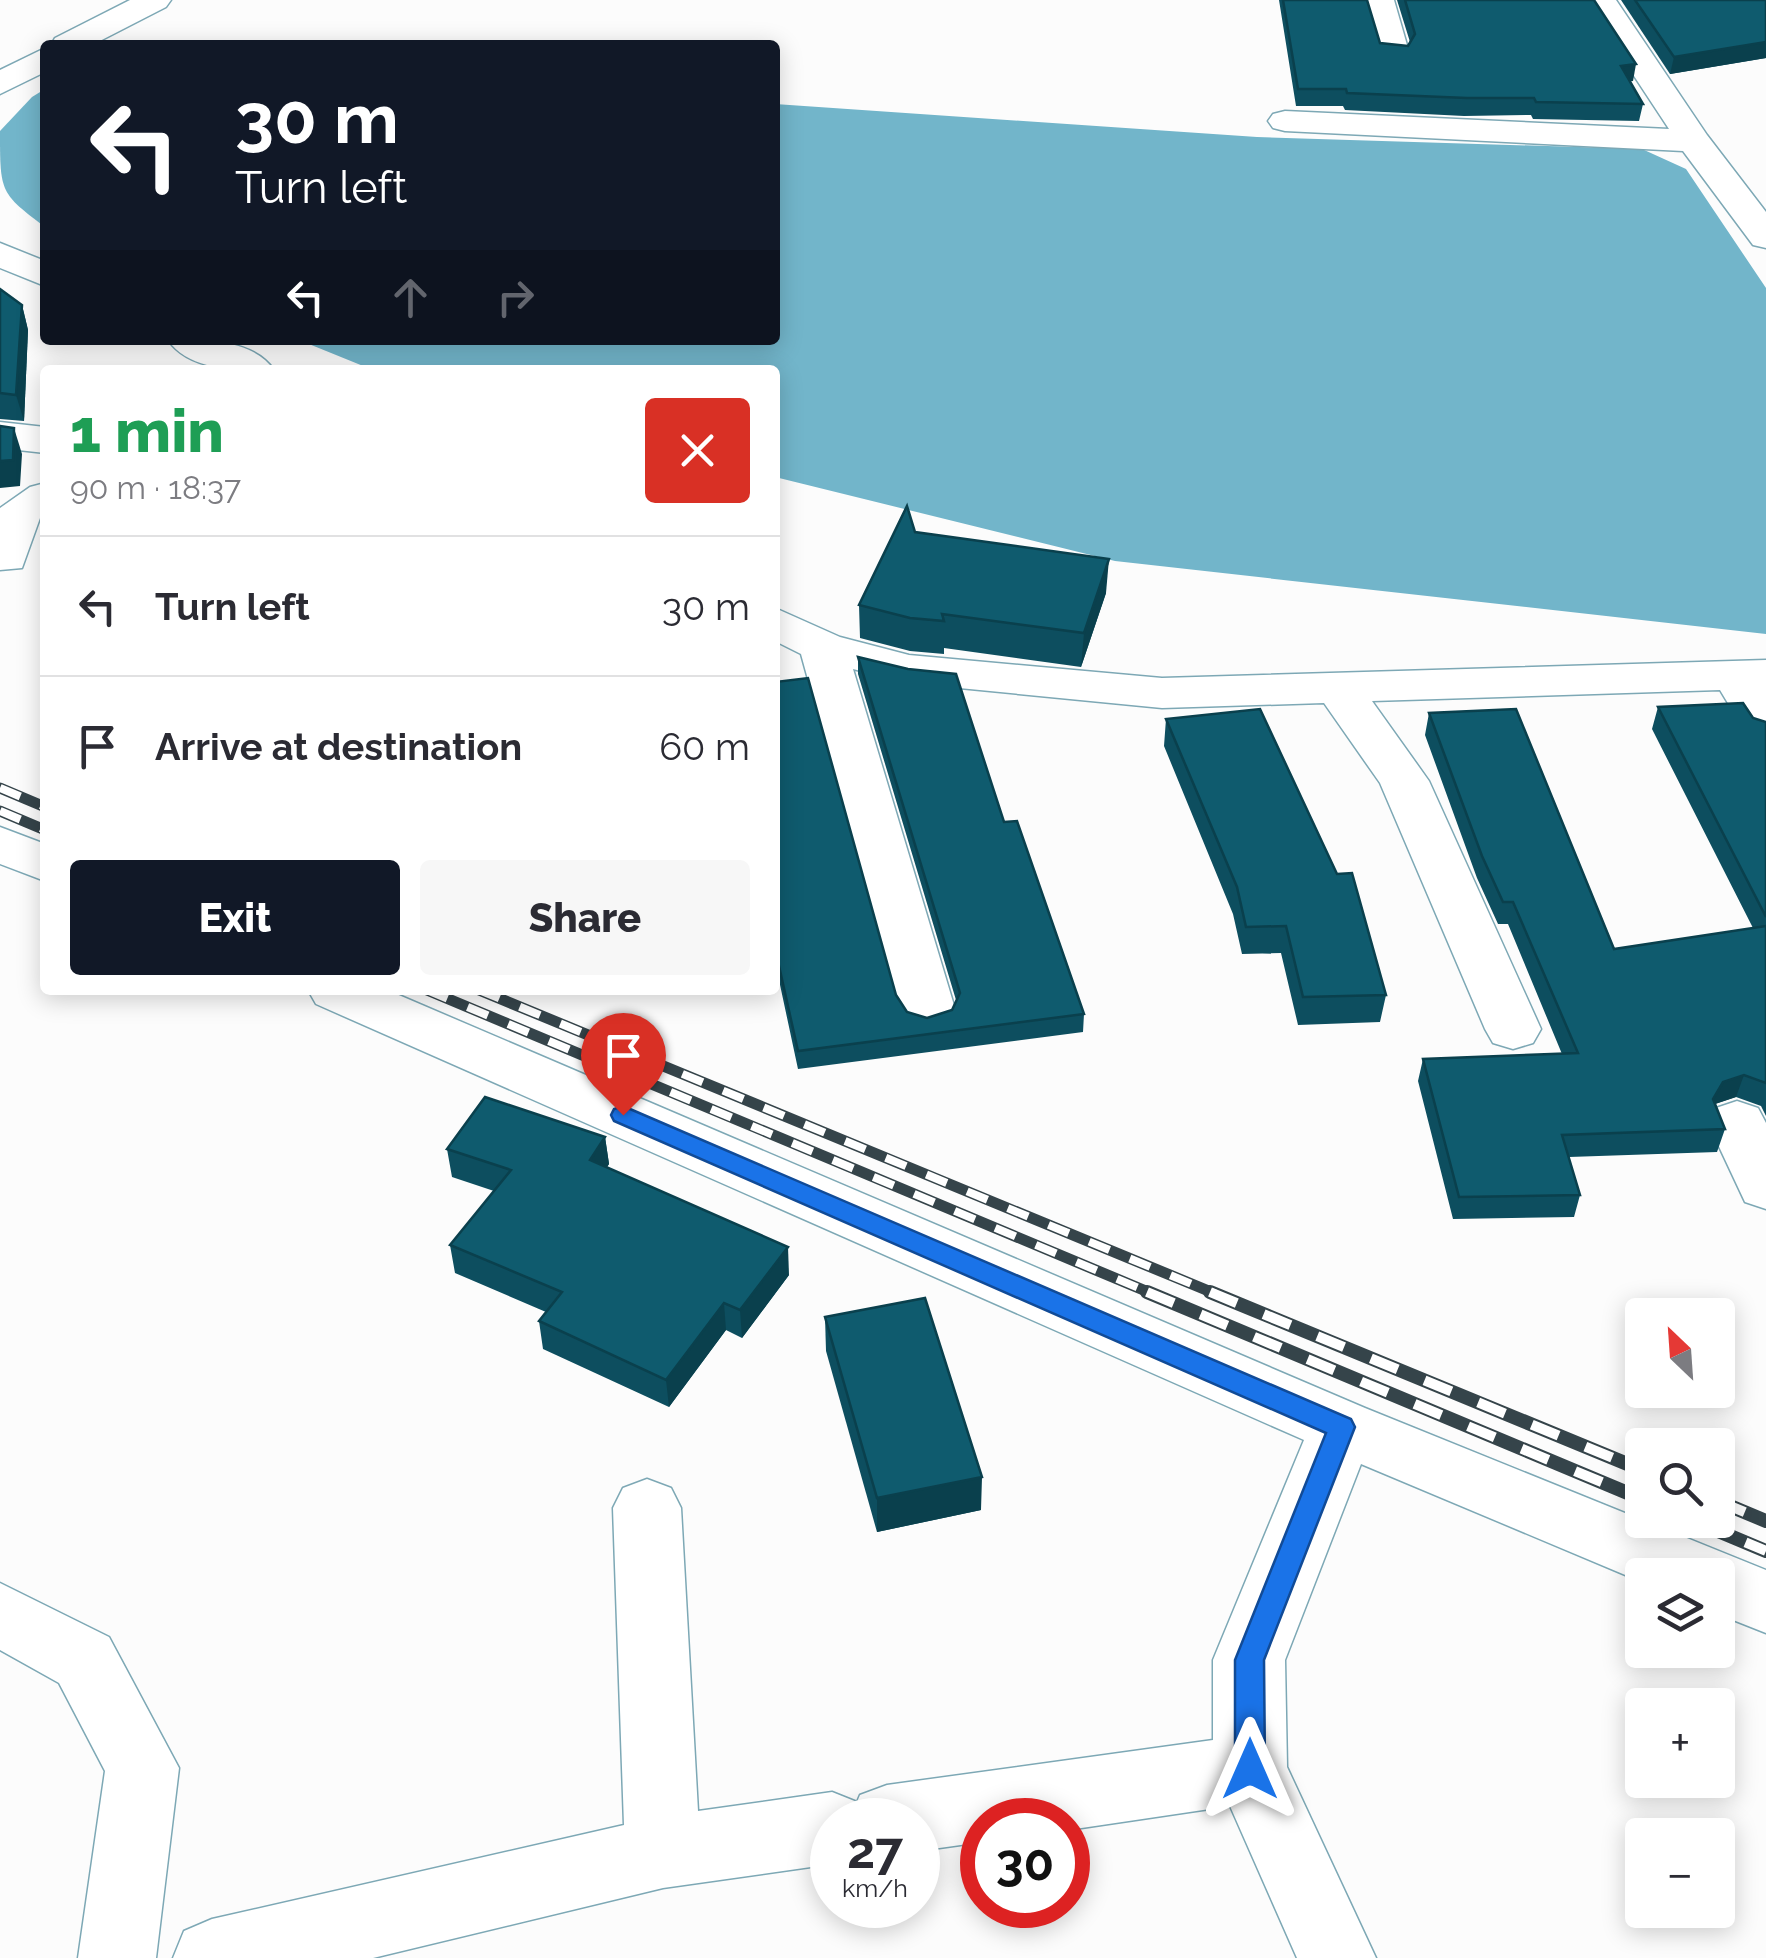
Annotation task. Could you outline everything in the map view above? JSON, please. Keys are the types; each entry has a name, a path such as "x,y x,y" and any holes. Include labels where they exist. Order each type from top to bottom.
{"street":[{"path":"77,40 155,0"},
{"path":"1378,0 1393,52"},
{"path":"1600,0 1694,141 1766,237"},
{"path":"0,84 40,61"},
{"path":"1285,122 1694,141"},
{"path":"0,254 40,273"},
{"path":"199,345 243,365"},
{"path":"0,434 40,439"},
{"path":"6,558 20,512 40,499"},
{"path":"780,625 823,647 908,668 1162,693 1750,674 1766,727"},
{"path":"823,647 928,1012"},
{"path":"1338,686 1404,781 1513,1029"},
{"path":"0,844 40,862"},
{"path":"348,995 1342,1427 1660,1558"},
{"path":"1737,1123 1766,1186"},
{"path":"1337,1958 1250,1769 1249,1660 1342,1427"},
{"path":"647,1508 663,1852"},
{"path":"1735,1589 1766,1602"},
{"path":"0,1614 84,1660 142,1768 117,1958"},
{"path":"940,1813 1250,1769"},
{"path":"212,1958 663,1852 810,1831"}],"water":[{"path":"40,92 40,223 11,198 2,180 1,167 0,131"},
{"path":"780,104 1257,137 1642,149 1686,169 1766,288 1766,634 1115,561 780,478 780,365 361,365 311,345 780,345"}],"building":[{"path":"1283,0 1367,0 1380,43 1408,46 1415,34 1405,0 1594,0 1636,64 1621,66 1643,104 1298,89"},
{"path":"1635,0 1766,0 1766,42 1674,57"},
{"path":"0,289 22,305 16,395 0,393"},
{"path":"0,426 14,428 13,460 0,461"},
{"path":"907,506 915,532 1109,559 1084,633 942,614 944,621 910,618 859,605"},
{"path":"858,657 908,669 956,674 1004,822 1017,821 1084,1014 798,1051 780,970 780,681 808,678 896,995 907,1012 927,1018 952,1010 960,993"},
{"path":"1743,703 1753,718 1766,722 1766,917 1658,707"},
{"path":"1260,709 1337,874 1352,873 1386,995 1303,997 1286,926 1246,927 1237,887 1166,719"},
{"path":"1516,709 1614,949 1766,926 1766,1083 1744,1075 1723,1082 1713,1099 1725,1129 1562,1135 1580,1195 1459,1197 1423,1059 1578,1053 1513,902 1503,902 1482,856 1429,713"},
{"path":"485,1097 605,1137 590,1160 788,1247 740,1310 724,1303 666,1380 539,1321 562,1292 450,1245 511,1170 447,1149"},
{"path":"925,1298 982,1477 877,1498 825,1317"}],"railway":[{"path":"0,788 40,805"},
{"path":"0,811 40,828"},
{"path":"439,995 1153,1294"},
{"path":"491,995 1216,1294"},
{"path":"1147,1292 1625,1492"},
{"path":"1210,1292 1625,1463"},
{"path":"1735,1508 1766,1521"},
{"path":"1735,1538 1766,1551"}],"route":[{"path":"623,1115 1342,1427 1249,1660 1250,1769"}]}
